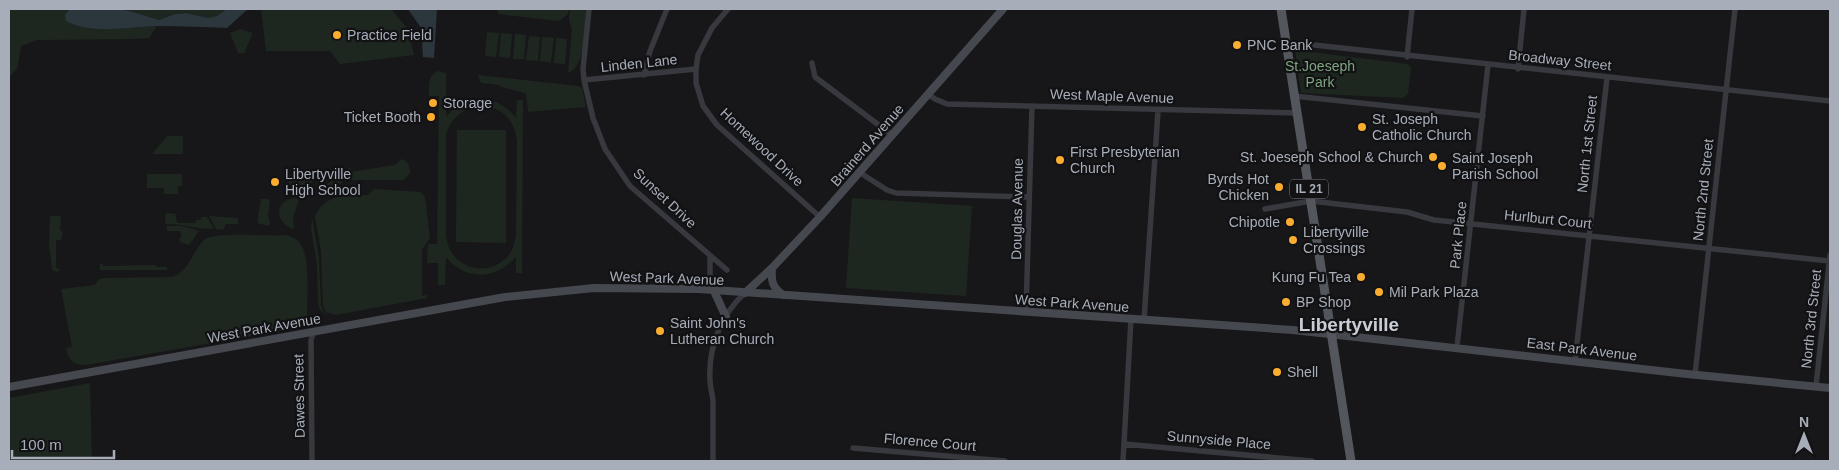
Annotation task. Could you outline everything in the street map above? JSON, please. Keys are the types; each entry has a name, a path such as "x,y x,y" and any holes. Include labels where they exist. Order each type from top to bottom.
{"main road":[{"name":"Brainerd Avenue","path":"745,293 772,268 820,217 1003,9"},
{"name":"IL 21","path":"1281,9 1351,461"},
{"path":"772,268 772,284 785,296"},
{"name":"West Park Avenue","path":"9,387 509,296 591,288 699,289 1331,334"},
{"path":"714,291 726,317"},
{"name":"East Park Avenue","path":"1331,334 1694,375 1830,388"}],"street":[{"name":"Sunset Drive","path":"589,9 583,68 584,80 599,136 613,163 635,190 727,270"},
{"path":"644,75 650,51 667,9"},
{"name":"Homewood Drive","path":"728,9 712,28 698,55 696,69 698,94 708,115 717,126 820,217"},
{"path":"1407,57 1412,9"},
{"path":"1518,69 1524,9"},
{"name":"North 2nd Street","path":"1694,375 1735,9"},
{"name":"Broadway Street","path":"1286,45 1305,44 1488,66 1830,101"},
{"path":"812,63 815,77 892,135"},
{"name":"Park Place","path":"1457,347 1488,66"},
{"name":"Linden Lane","path":"584,80 696,69"},
{"name":"North 1st Street","path":"1575,361 1607,78"},
{"name":"West Maple Avenue","path":"928,94 948,104 1297,113"},
{"path":"1294,96 1483,116"},
{"name":"Douglas Avenue","path":"1026,312 1032,106"},
{"path":"1144,320 1158,110"},
{"path":"860,172 887,190 908,195 1029,197"},
{"name":"Hurlburt Court","path":"1265,209 1311,201 1407,212 1434,220 1830,261"},
{"name":"North 3rd Street","path":"1816,386 1830,255"},
{"path":"710,256 710,276 714,291"},
{"path":"699,289 710,276"},
{"path":"712,461 713,401 710,379 712,351 717,333 726,317 737,300 745,293"},
{"path":"1123,461 1131,319"},
{"name":"Dawes Street","path":"312,461 311,340 314,332"},
{"name":"Sunnyside Place","path":"1124,444 1312,461"},
{"name":"Florence Court","path":"853,448 1005,461"}],"green space":[{"path":"9,9 70,9 66,21 98,29 157,26 149,38 37,40 21,46 17,69 9,77"},
{"path":"116,9 227,10 217,16 208,18 186,13 175,14 159,20 130,11"},
{"name":"Practice Field","path":"261,9 391,9 408,29 414,55 340,64 330,51 266,51"},
{"path":"498,9 569,9 568,14 559,21 498,14"},
{"path":"570,9 586,9 585,35 581,55 574,69 568,73 572,30 569,20"},
{"path":"240,29 253,33 244,53 238,53 230,33"},
{"path":"487,32 499,33 496,57 485,56"},
{"path":"501,33 512,34 510,58 499,57"},
{"path":"515,34 526,35 524,59 513,59"},
{"path":"529,36 540,37 538,61 526,60"},
{"path":"542,37 554,38 551,62 540,61"},
{"path":"556,38 567,39 565,64 554,63"},
{"name":"St.Joeseph Park","path":"1295,50 1408,64 1411,68 1408,94 1403,98 1301,93"},
{"path":"437,71 446,73 446,117 463,104 481,99 491,100 500,104 516,118 517,100 523,100 522,273 516,273 516,257 499,270 481,275 471,274 462,270 446,257 445,285 438,285 438,263 427,263 428,244 437,244 439,96 429,96 429,82","holes":["491,107 504,114 509,119 516,133 516,234 512,249 504,260 493,266 481,268 469,266 458,260 450,249 446,234 446,135 450,125 457,116 470,108"]},
{"path":"478,75 578,86 582,88 586,107 528,112 526,93 499,85 481,83"},
{"path":"457,130 506,130 506,243 456,242"},
{"path":"167,136 183,136 183,154 152,154"},
{"path":"401,159 407,162 410,168 410,173 404,180 345,180 330,190 326,185 350,167 351,172 395,165"},
{"path":"147,174 182,174 182,186 178,186 178,194 164,194 164,188 147,188"},
{"path":"289,175 312,175 312,182 307,185 291,187"},
{"path":"374,189 421,192 425,197 430,238 422,250 422,296 427,295 427,298 336,315 326,312 323,306 321,251 315,216 325,203 337,197 368,195"},
{"path":"294,198 299,200 293,217 294,228 292,229 282,221 279,212 283,203"},
{"path":"852,198 972,206 966,296 846,288"},
{"path":"261,199 270,200 268,215 270,224 268,226 257,223"},
{"path":"166,213 177,214 175,215 179,223 195,223 197,220 201,220 201,217 207,217 214,229 165,224"},
{"path":"50,216 61,216 60,230 64,233 61,240 56,240 56,268 61,269 57,272 52,270 49,243"},
{"path":"209,216 238,218 238,224 226,224 223,230 216,229"},
{"path":"312,218 319,258 321,305 323,311 329,317 320,310 318,304 317,264 311,229"},
{"path":"167,226 182,226 199,231 189,245 180,242 180,237 182,236 180,231 167,231"},
{"path":"285,235 299,242 305,256 308,278 307,317 303,325 292,329 86,365 75,363 68,355 66,348 72,347 61,289 95,285 99,279 105,278 172,277 183,271 200,245 210,237"},
{"path":"100,264 103,264 103,266 156,265 157,267 167,267 167,270 100,270"},
{"path":"90,383 92,461 9,461 9,398"}],"shaded area":[{"path":"70,9 116,9 130,11 159,20 175,14 186,13 208,18 217,16 227,9 248,9 227,28 157,26 99,29 87,28 66,21 65,15"},
{"path":"408,9 437,9 434,58 423,57 421,28"}],"place":[{"name":"Practice Field","path":"337,35"},
{"name":"PNC Bank","path":"1237,45"},
{"name":"Storage","path":"433,103"},
{"name":"Ticket Booth","path":"431,117"},
{"name":"St. Joseph Catholic Church","path":"1362,127"},
{"name":"St. Joeseph School & Church","path":"1433,157"},
{"name":"First Presbyterian Church","path":"1060,160"},
{"name":"Saint Joseph Parish School","path":"1442,166"},
{"name":"Libertyville High School","path":"275,182"},
{"name":"Byrds Hot Chicken","path":"1279,187"},
{"name":"Chipotle","path":"1290,222"},
{"name":"Libertyville Crossings","path":"1293,240"},
{"name":"Kung Fu Tea","path":"1361,277"},
{"name":"Mil Park Plaza","path":"1379,292"},
{"name":"BP Shop","path":"1286,302"},
{"name":"Saint John's Lutheran Church","path":"660,331"},
{"name":"Shell","path":"1277,372"}],"district":[{"name":"Libertyville","path":"1349,324"}]}
